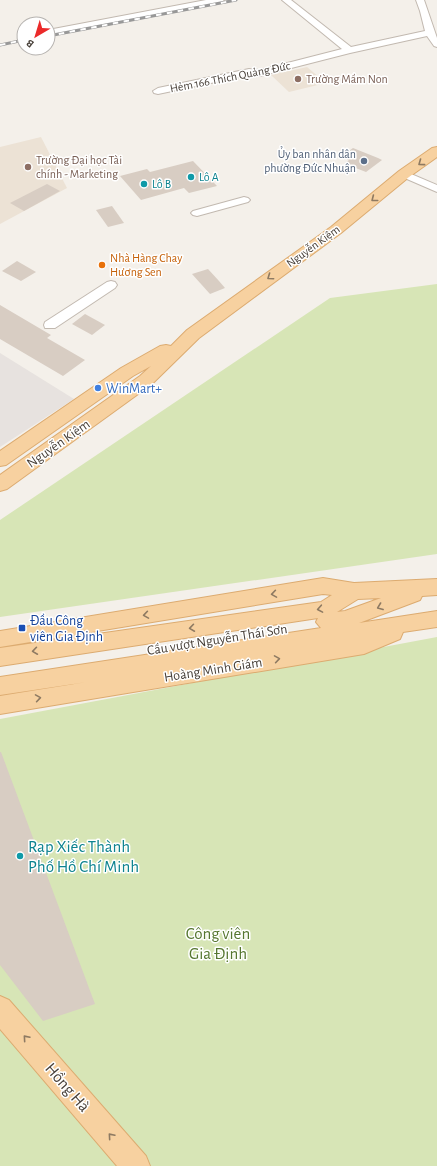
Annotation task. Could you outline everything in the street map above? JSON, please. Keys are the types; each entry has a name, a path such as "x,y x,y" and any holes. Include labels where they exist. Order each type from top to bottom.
{"main road":[{"name":"Nguyễn Kiệm","path":"0,460 127,372 187,338 336,230 404,174 437,151"},
{"name":"Nguyễn Kiệm","path":"0,484 146,380 187,338"},
{"path":"0,470 139,375 187,338"},
{"path":"0,639 323,586 354,591 433,587"},
{"name":"Cầu vượt Nguyễn Thái Sơn","path":"0,686 352,625 433,587"},
{"path":"0,656 326,609 354,591"},
{"name":"Hoàng Minh Giám","path":"352,625 430,621"},
{"name":"Hoàng Minh Giám","path":"0,705 364,644 430,621"},
{"name":"Cầu vượt Nguyễn Thái Sơn","path":"0,672 352,625"},
{"name":"Hồng Hà","path":"0,1009 136,1166"}],"street":[{"path":"56,32 178,11 220,0"},
{"path":"286,0 349,50"},
{"path":"420,0 423,5 430,33 437,44"},
{"name":"Hẻm 166 Thích Quảng Đức","path":"158,91 249,72 260,73 349,50 430,33"},
{"path":"404,174 437,189"},
{"path":"198,213 244,200"},
{"path":"50,325 111,286"}],"shaded area":[{"name":"Trường Mầm Non","path":"307,67 326,83 289,92 271,75"},
{"name":"Trường Đại học Tài chính - Marketing","path":"41,137 67,188 0,224 0,147"},
{"path":"0,353 74,399 0,447"}],"green space":[{"path":"437,284 437,554 0,617 0,520 330,298"},
{"name":"Công viên Gia Định","path":"437,637 437,1166 0,1166 0,719"}],"building":[{"name":"Ủy ban nhân dân phường Đức Nhuận","path":"353,148 382,160 366,172 353,167 354,166 345,163 349,160 341,157"},
{"path":"193,161 217,186 189,193 184,188 141,200 120,176 147,169 150,172"},
{"path":"47,184 60,191 24,211 10,203"},
{"path":"112,206 124,223 108,227 96,210"},
{"path":"17,261 36,272 21,281 2,271"},
{"path":"208,269 225,288 210,294 192,274"},
{"path":"0,305 51,335 47,338 85,360 63,376 0,339"},
{"path":"85,314 105,325 92,335 72,324"},
{"name":"Rạp Xiếc Thành Phố Hồ Chí Minh","path":"0,752 95,1004 43,1021 0,965"}],"railway":[{"path":"56,34 236,0"},
{"path":"0,45 16,42"}],"place":[{"name":"Trường Mầm Non","path":"298,79"},
{"name":"Ủy ban nhân dân phường Đức Nhuận","path":"364,161"},
{"name":"Trường Đại học Tài chính - Marketing","path":"28,167"},
{"name":"Lô A","path":"191,177"},
{"name":"Lô B","path":"144,184"},
{"name":"Nhà Hàng Chay Hương Sen","path":"102,265"},
{"name":"WinMart+","path":"98,388"},
{"name":"Đầu Công viên Gia Định","path":"22,628"},
{"name":"Rạp Xiếc Thành Phố Hồ Chí Minh","path":"20,856"}]}
